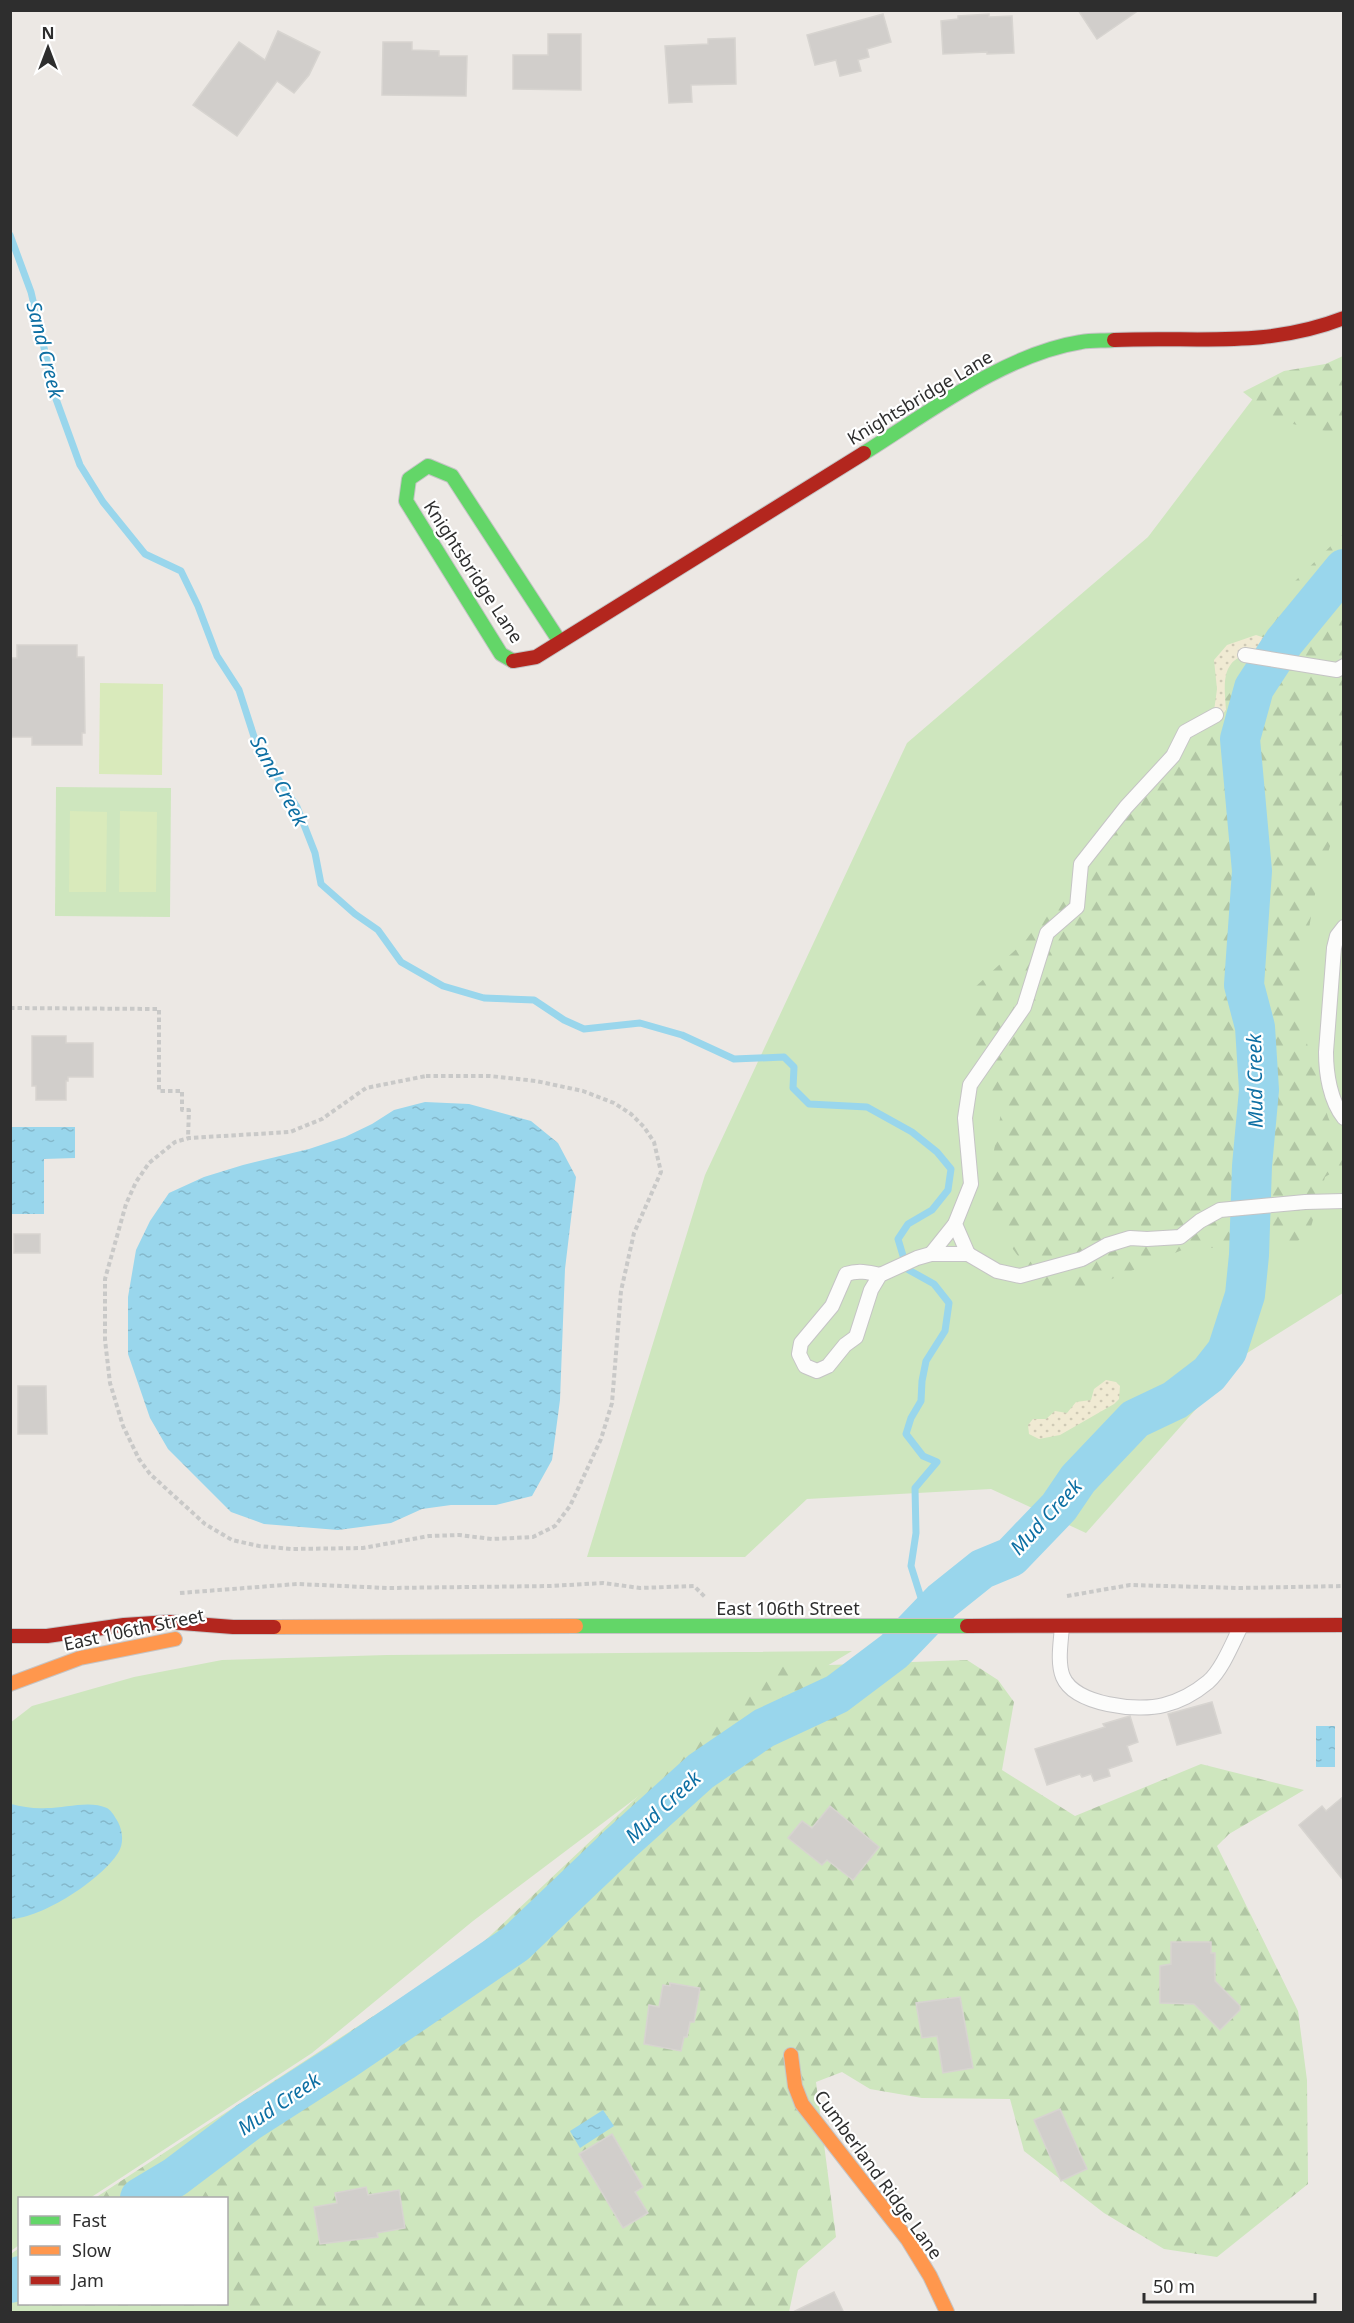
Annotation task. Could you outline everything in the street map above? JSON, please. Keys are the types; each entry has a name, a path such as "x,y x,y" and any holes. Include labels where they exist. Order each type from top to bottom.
{"street":[{"name":"Knightsbridge Lane","path":"560,642 452,476 428,466 409,479 406,501 501,654 514,662 536,657 986,377 1031,355 1081,342 1258,338 1310,332 1344,318"},
{"name":"East 106th Street","path":"10,1636 47,1636 124,1625 169,1622 233,1627 840,1628 1344,1625"},
{"name":"East 106th Street","path":"10,1684 80,1658 233,1627"},
{"name":"Cumberland Ridge Lane","path":"791,2055 795,2086 802,2104 908,2240 930,2277 947,2313"}],"lane":[{"path":"1245,654 1337,670 1344,666"},
{"path":"931,1254 956,1224 971,1184 965,1118 970,1085 1024,1007 1047,933 1077,907 1081,864 1126,807 1173,756 1185,732 1216,715"},
{"path":"1344,927 1337,936 1334,948 1326,1052 1330,1088 1344,1118"},
{"path":"885,1272 871,1290 856,1337 845,1345 828,1366 817,1371 805,1366 799,1354 801,1343 832,1305 846,1274 853,1271 885,1272 931,1254 968,1254 997,1271 1020,1276 1082,1259 1107,1245 1130,1238 1180,1237 1200,1221 1220,1210 1344,1200"},
{"path":"956,1224 968,1254"},
{"path":"1062,1626 1060,1662 1063,1678 1094,1701 1121,1707 1161,1706 1179,1700 1210,1681 1242,1625"}],"path":[{"path":"10,1008 159,1009 159,1091 182,1091 182,1110 189,1110 188,1138"},
{"path":"426,1076 490,1076 536,1081 583,1091 615,1103 644,1127 654,1142 661,1172 634,1233 621,1291 612,1403 600,1439 570,1506 555,1526 533,1537 492,1539 429,1536 363,1548 291,1549 259,1546 232,1540 205,1524 150,1474 139,1459 123,1426 110,1383 105,1340 105,1279 126,1204 136,1182 149,1163 175,1142 188,1138 290,1131 322,1119 366,1088 426,1076"},
{"path":"172,1593 297,1584 387,1588 603,1583 640,1588 694,1586 707,1599"},
{"path":"1064,1597 1130,1585 1239,1588 1344,1586"}],"green space":[{"path":"1343,356 1343,1293 1244,1355 1086,1533 991,1489 807,1499 745,1557 587,1557 705,1175 907,743 1148,537 1255,396"},
{"path":"1343,361 1343,435 1279,421 1243,392 1284,371"},
{"path":"1343,534 1343,807 1316,889 1304,956 1304,1033 1328,1117 1343,1151 1343,1166 1325,1177 1309,1234 1296,1242 1228,1248 1187,1248 1097,1285 1045,1293 991,1219 991,1166 1001,1113 971,1051 973,989 1026,940 1126,807 1168,779 1239,680 1288,588"},
{"path":"100,683 163,684 162,775 99,774"},
{"path":"56,787 171,788 170,917 55,916"},
{"path":"70,811 107,812 106,892 69,892"},
{"path":"120,811 157,812 156,892 119,892"},
{"path":"852,1651 750,1712 473,1921 312,2053 92,2197 18,2197 18,2246 11,2251 10,1723 32,1706 134,1677 222,1660 387,1655"},
{"path":"967,1660 998,1680 1014,1702 1002,1770 1075,1816 1201,1764 1304,1790 1229,1834 1217,1846 1298,2011 1307,2080 1308,2184 1217,2257 1164,2249 1104,2213 1024,2151 1010,2099 922,2098 870,2089 842,2072 816,2082 836,2237 798,2270 789,2312 11,2312 11,2254 18,2249 18,2305 228,2305 228,2197 97,2197 476,1949 775,1667"}],"sand":[{"path":"1256,635 1268,639 1269,645 1232,663 1226,676 1226,710 1220,717 1214,711 1217,689 1214,660 1227,645"},
{"path":"1106,1380 1116,1382 1120,1386 1119,1399 1114,1404 1060,1435 1039,1439 1029,1434 1028,1425 1033,1419 1046,1419 1055,1411 1067,1413 1076,1402 1091,1400 1094,1389"}],"water":[{"path":"425,1102 469,1104 531,1121 558,1143 576,1177 565,1269 560,1400 552,1460 532,1496 496,1505 451,1505 422,1509 391,1523 338,1530 264,1524 231,1512 168,1449 150,1418 128,1354 128,1297 136,1250 150,1221 169,1193 204,1177 345,1137 394,1110"},
{"path":"12,1127 75,1127 75,1158 44,1159 44,1214 11,1214"},
{"path":"1316,1726 1335,1726 1335,1767 1316,1767"},
{"path":"11,1804 54,1808 85,1804 107,1808 115,1816 121,1830 120,1849 110,1864 70,1896 38,1912 11,1919"},
{"path":"603,2110 614,2126 580,2148 570,2131"}],"building":[{"path":"1078,10 1139,10 1097,39"},
{"path":"883,14 891,42 867,49 869,57 858,60 861,71 840,76 836,60 815,65 807,35"},
{"path":"989,14 989,17 1012,16 1014,53 943,54 941,21 958,19 958,16"},
{"path":"278,31 320,52 309,75 294,93 277,81 237,136 193,105 239,42 265,60"},
{"path":"548,34 581,34 581,90 513,89 513,55 548,55"},
{"path":"735,38 736,84 691,85 692,102 669,103 665,46 708,44 708,39"},
{"path":"383,42 412,42 412,50 439,51 439,56 467,56 466,96 382,95"},
{"path":"17,645 77,645 77,657 84,657 85,733 82,733 82,745 32,745 32,737 11,737 11,658 17,658"},
{"path":"32,1036 66,1036 66,1043 93,1043 93,1077 68,1077 66,1100 36,1100 36,1086 32,1086"},
{"path":"14,1234 40,1234 40,1253 14,1253"},
{"path":"18,1386 46,1386 47,1434 18,1434"},
{"path":"1212,1702 1221,1733 1177,1745 1168,1714"},
{"path":"1130,1716 1138,1742 1127,1746 1132,1761 1108,1769 1110,1776 1094,1781 1091,1774 1082,1777 1080,1774 1047,1785 1035,1749 1105,1727 1103,1724"},
{"path":"1344,1796 1344,1881 1299,1825 1322,1806 1326,1811"},
{"path":"830,1806 879,1847 853,1880 827,1860 822,1865 788,1838 802,1821 812,1828"},
{"path":"1171,1942 1211,1942 1211,1953 1215,1953 1215,1981 1240,2006 1240,2010 1220,2030 1194,2004 1160,2003 1160,1966 1171,1964"},
{"path":"670,1983 700,1988 694,2022 690,2022 681,2051 644,2044 649,2005 659,2007 663,1985 670,1986"},
{"path":"960,1997 973,2068 943,2073 937,2036 922,2038 916,2003"},
{"path":"1060,2109 1087,2169 1061,2181 1034,2120"},
{"path":"612,2134 643,2187 635,2192 648,2213 623,2228 579,2154"},
{"path":"366,2187 368,2195 399,2190 405,2228 377,2233 378,2237 320,2244 314,2207 337,2203 335,2193"},
{"path":"834,2292 844,2313 791,2313"}],"waterway":[{"name":"Sand Creek","path":"10,235 31,292 56,399 80,465 103,502 145,554 181,571 198,606 217,656 239,690 258,749 297,807 315,853 321,884 355,914 378,930 401,962 443,986 484,998 534,1000 564,1020 584,1029 640,1023 682,1035 734,1059 784,1057 794,1067 793,1088 809,1104 867,1107 912,1132 937,1152 951,1169 948,1190 932,1210 908,1224 898,1239 907,1269 934,1284 949,1303 945,1331 926,1361 921,1401 911,1418 906,1434 923,1456 937,1462 915,1488 916,1533 911,1566 922,1601 932,1612"},
{"name":"Mud Creek","path":"142,2197 175,2177 248,2122 343,2061 515,1944 701,1771 764,1728 837,1694 894,1651 942,1601 982,1569 1011,1557 1059,1507 1078,1479 1135,1419 1175,1400 1209,1374 1227,1351 1245,1295 1249,1255 1252,1166 1259,1090 1255,1027 1244,985 1252,871 1240,739 1254,688 1284,642 1344,569"},
{"name":"Mud Creek","path":"10,2283 18,2277"}],"traffic: fast":[{"path":"864,453 968,387 1024,359 1081,342 1114,340"},
{"path":"513,661 501,654 406,501 409,479 428,466 452,476 560,642"},
{"path":"576,1626 967,1626"}],"traffic: slow":[{"path":"274,1627 576,1626"},
{"path":"10,1684 80,1658 175,1639"},
{"path":"791,2055 795,2086 802,2104 908,2240 930,2276 947,2312"}],"traffic: jam":[{"path":"1114,340 1258,338 1315,328 1344,318"},
{"path":"513,661 536,657 864,453"},
{"path":"10,1636 47,1636 124,1625 169,1622 233,1627 274,1627"},
{"path":"967,1626 1344,1625"}]}
